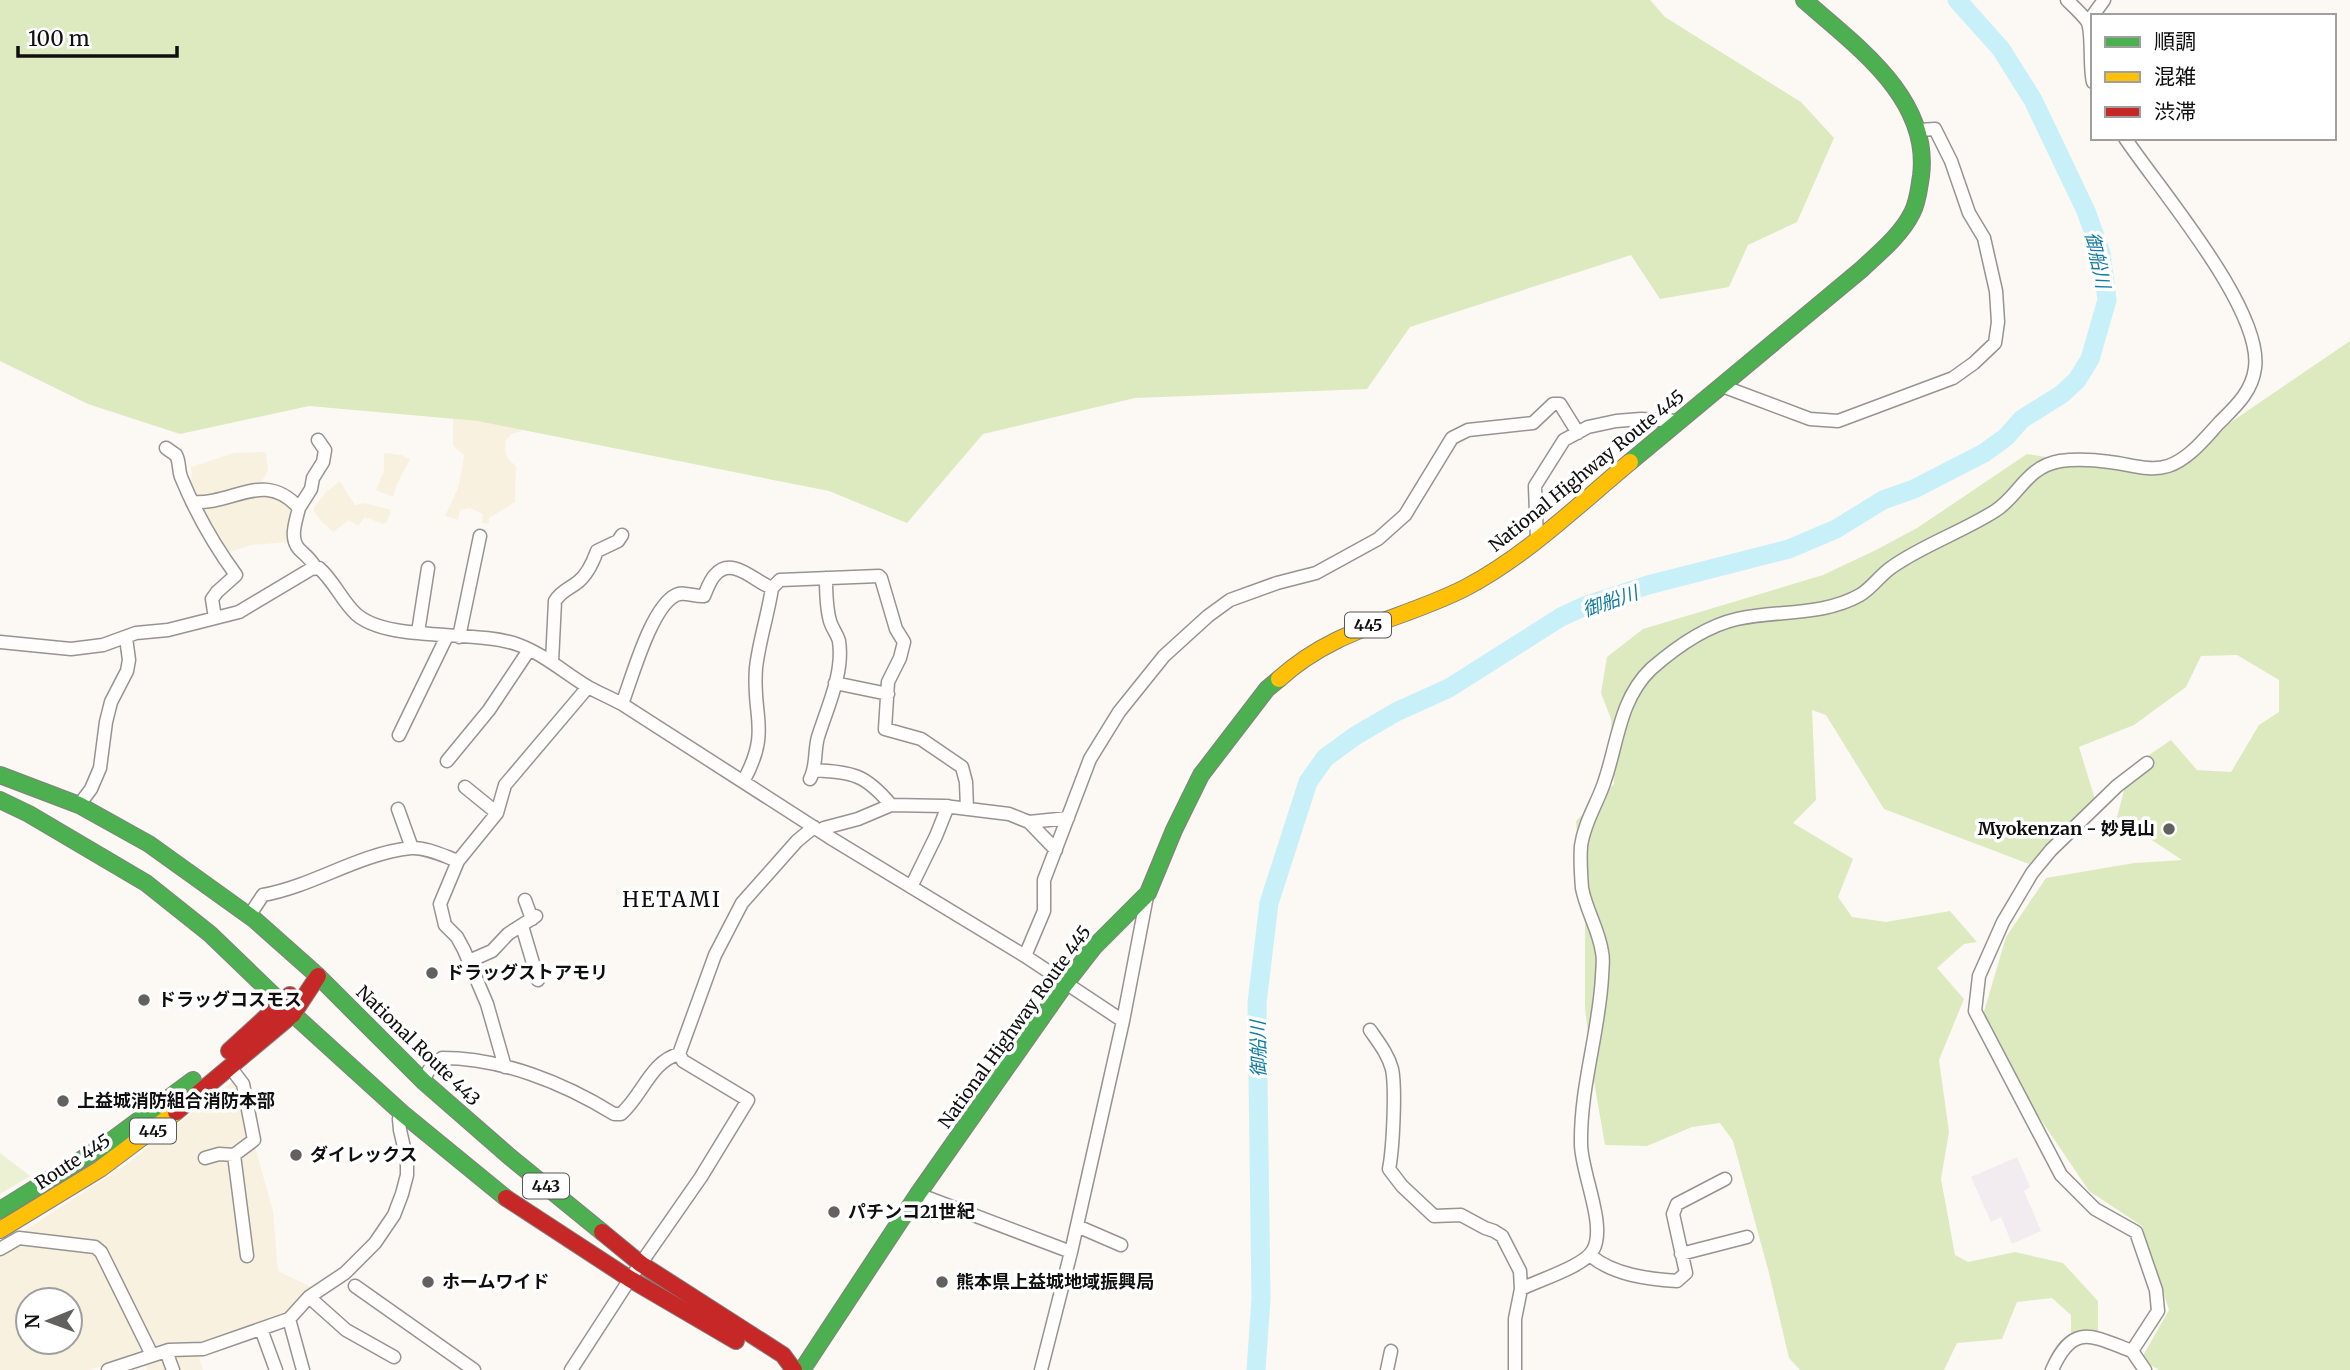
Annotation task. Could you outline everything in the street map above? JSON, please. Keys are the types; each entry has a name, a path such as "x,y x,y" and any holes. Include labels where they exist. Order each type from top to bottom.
{"highway":[{"name":"National Highway Route 445","path":"802,1370 918,1194 1066,983 1094,947 1148,892 1200,775 1267,689 1297,662 1337,639 1462,589 1507,564 1862,269 1888,244 1912,214 1924,171 1919,130 1894,85 1880,69 1804,0"},
{"name":"National Route 443","path":"0,775 72,820 146,883 249,916 318,976 412,1097 505,1197 630,1279 787,1370"},
{"name":"National Route 443","path":"0,800 29,814 72,820 149,844 194,898 210,934 293,1014 641,1264 783,1355 794,1370"},
{"name":"445","path":"0,1210 108,1143 167,1100 226,1054 281,1001 318,976"},
{"name":"445","path":"293,1014 318,976"},
{"name":"Route 445","path":"10,1231 159,1126 293,1014"}],"street":[{"path":"2067,0 2088,22 2091,68"},
{"path":"2088,22 2091,18"},
{"path":"1722,386 1810,419 1838,421 1953,378 1995,343 1998,322 1996,291 1984,238 1969,213 1951,161 1935,129 1919,130"},
{"path":"1521,1289 1591,1256 1597,1242 1596,1218 1584,1172 1581,1146 1582,1103 1600,1004 1602,953 1583,889 1581,847 1586,825 1604,784 1625,708 1638,682 1669,653 1721,624 1741,618 1826,609 1862,594 1892,567 2000,508 2025,478 2040,468 2059,461 2167,467 2192,451 2241,401 2250,386 2256,365 2254,342 2235,297 2184,219 2126,140"},
{"path":"1025,956 1044,911 1044,880 1090,759 1119,712 1164,656 1230,600 1315,573 1378,539 1405,515 1452,438 1468,430 1533,423 1553,404 1560,404 1578,433"},
{"path":"1537,541 1535,486 1564,440 1588,427 1616,421 1678,421"},
{"path":"318,440 325,450 325,456 313,478 311,489 299,508 293,530 294,538 296,546 315,567 327,575 356,614 381,626 488,638 520,645 552,662 588,687 622,704 817,829 1025,956 1124,1021"},
{"path":"166,448 179,459 179,471 192,502 223,558 236,575 212,599 215,618"},
{"path":"192,502 208,503 261,489 275,489 299,508"},
{"path":"552,662 555,601 560,593 581,580 591,567 597,551 618,541 622,535"},
{"path":"399,735 453,636 480,536"},
{"path":"0,642 71,649 103,645 136,633 168,630 239,612 315,567"},
{"path":"622,704 646,635 674,595 681,593 704,596 715,574 729,567 739,569 772,588"},
{"path":"418,632 428,568"},
{"path":"744,780 757,755 760,741 756,668 772,588 779,579 879,576 896,629 904,642 900,658 888,682 885,729 921,739 962,767 966,782 967,809"},
{"path":"826,578 830,621 839,639 835,683 817,739 812,775 841,772 863,778 876,786 891,805"},
{"path":"72,820 100,768 111,702 127,671 129,660 126,638"},
{"path":"447,761 489,710 529,650"},
{"path":"835,683 888,694"},
{"path":"505,1067 491,1015 457,937 445,925 440,904 458,861 497,813 505,785 588,687"},
{"path":"2132,1351 2158,1311 2156,1290 2136,1232 2095,1209 2062,1175 1975,1011 1979,976 2003,922 2032,873 2051,850 2117,786 2147,763"},
{"path":"465,787 497,813"},
{"path":"108,1370 166,1351 203,1349 289,1319 309,1297 345,1273 375,1244 394,1215 407,1175 400,1119 429,1070 442,1058 505,1067 621,1114 663,1060 679,1054 715,955 742,903 797,841 817,829 858,819 891,805 948,806 1009,814 1029,822 1056,850"},
{"path":"911,887 948,806"},
{"path":"398,809 412,848"},
{"path":"1029,822 1068,818"},
{"path":"249,916 263,895 281,892 352,862 412,848 424,849 458,861"},
{"path":"1041,1370 1124,1021 1148,892"},
{"path":"524,900 530,920 538,980"},
{"path":"469,961 492,951 508,934 530,920"},
{"path":"1370,1030 1387,1054 1392,1070 1394,1088 1389,1168 1402,1186 1434,1216 1461,1215 1502,1236 1520,1271 1521,1289 1515,1319 1515,1370"},
{"path":"572,1370 630,1279 701,1177 748,1100 683,1060 679,1054"},
{"path":"205,1158 219,1154 234,1155 254,1140 243,1084 230,1068"},
{"path":"234,1155 247,1256"},
{"path":"1591,1256 1628,1273 1677,1281 1686,1273 1673,1214 1677,1204 1725,1179"},
{"path":"918,1194 1071,1252"},
{"path":"1077,1226 1121,1245"},
{"path":"0,1250 10,1231 95,1247 101,1252 152,1355"},
{"path":"1681,1254 1747,1237"},
{"path":"355,1286 474,1370"},
{"path":"309,1297 346,1331 394,1357"},
{"path":"289,1319 303,1370"},
{"path":"261,1329 276,1370"},
{"path":"2052,1370 2065,1345 2078,1338 2093,1336 2132,1351 2145,1370"},
{"path":"166,1351 173,1370"},
{"path":"1387,1370 1391,1351"}],"shaded area":[{"path":"460,413 530,428 512,434 506,440 505,451 508,459 516,466 515,502 489,518 489,524 482,523 483,514 470,508 460,510 458,520 445,516 458,488 462,469 464,455 453,446 453,420"},
{"path":"234,453 266,453 268,471 261,482 216,495 197,496 192,491 191,467"},
{"path":"384,453 410,459 393,497 376,490 384,470"},
{"path":"340,481 355,505 365,503 391,510 387,522 383,524 365,517 358,526 349,520 333,532 314,512 314,507 326,492"},
{"path":"275,492 291,505 291,542 251,545 223,554 196,507"},
{"path":"232,1082 237,1082 273,1211 278,1271 311,1287 289,1314 200,1345 155,1350 89,1370 0,1370 0,1255 21,1233 124,1166"},
{"path":"2017,1157 2030,1187 2024,1191 2041,1231 2012,1244 2001,1217 1991,1222 1971,1177"},
{"path":"172,1353 198,1353 203,1370 147,1370 144,1363"}],"green space":[{"path":"0,0 1650,0 1665,17 1801,102 1834,138 1797,222 1748,245 1729,287 1660,299 1631,255 1410,327 1367,389 1135,398 983,434 907,523 829,491 478,421 309,406 180,434 88,404 0,361"},
{"path":"2350,341 2350,1370 2159,1370 2141,1359 2169,1310 2142,1226 2089,1191 2033,1108 1983,1015 2006,937 2046,878 2134,863 2182,860 2117,817 2130,768 2171,740 2197,770 2231,772 2259,725 2279,712 2279,680 2237,655 2201,656 2186,687 2134,725 2079,747 2095,799 2029,864 1884,809 1826,715 1812,710 1816,800 1793,823 1853,859 1838,897 1852,917 1886,922 1950,911 1977,942 1964,944 1937,968 1964,999 1939,1060 1949,1132 1941,1179 1955,1255 1968,1262 2015,1252 2063,1263 2098,1301 2098,1333 2071,1333 2071,1315 2052,1298 2017,1302 2002,1339 1957,1343 1944,1370 1800,1370 1789,1358 1733,1141 1720,1123 1692,1127 1647,1146 1605,1145 1585,1008 1585,924 1576,821 1614,784 1611,719 1601,693 1607,657 1643,629 1823,575 1876,550 1917,528 2027,454 2153,475"},
{"path":"0,1153 30,1176 0,1194"}],"waterway":[{"name":"御船川","path":"1256,1370 1261,1299 1257,1003 1269,903 1308,782 1325,758 1355,736 1396,712 1449,688 1561,617 1587,605 1648,585 1789,549 1836,529 1883,500 1914,489 1984,453 2006,437 2022,419 2062,394 2077,380 2090,359 2107,300 2101,253 2086,211 2033,100 2001,49 1957,0"}],"traffic: fast":[{"path":"1630,462 1862,269 1896,236 1914,209 1921,176 1921,148 1914,122 1902,98 1867,55 1804,0"},
{"path":"802,1370 918,1194 1066,983 1094,947 1148,893 1201,775 1267,689 1279,679"},
{"path":"0,775 79,805 149,844 255,920 318,976 423,1081 602,1232"},
{"path":"0,800 29,814 146,883 210,934 402,1113 506,1198"},
{"path":"0,1210 108,1143 193,1080"}],"traffic: slow":[{"path":"1279,679 1323,647 1369,626 1441,599 1487,575 1550,530 1630,462"},
{"path":"0,1230 100,1169 176,1112"}],"traffic: jam":[{"path":"176,1112 293,1014 318,976"},
{"path":"229,1051 290,995"},
{"path":"506,1198 630,1279 736,1341"},
{"path":"602,1232 641,1264 783,1355 794,1370"}],"place":[{"name":"Myokenzan - 妙見山","path":"2169,829"},
{"name":"ドラッグストアモリ","path":"432,973"},
{"name":"ドラッグコスモス","path":"144,1000"},
{"name":"上益城消防組合消防本部","path":"63,1101"},
{"name":"ダイレックス","path":"296,1155"},
{"name":"パチンコ21世紀","path":"834,1212"},
{"name":"ホームワイド","path":"428,1282"},
{"name":"熊本県上益城地域振興局","path":"942,1282"}],"district":[{"name":"HETAMI","path":"672,900"}]}
